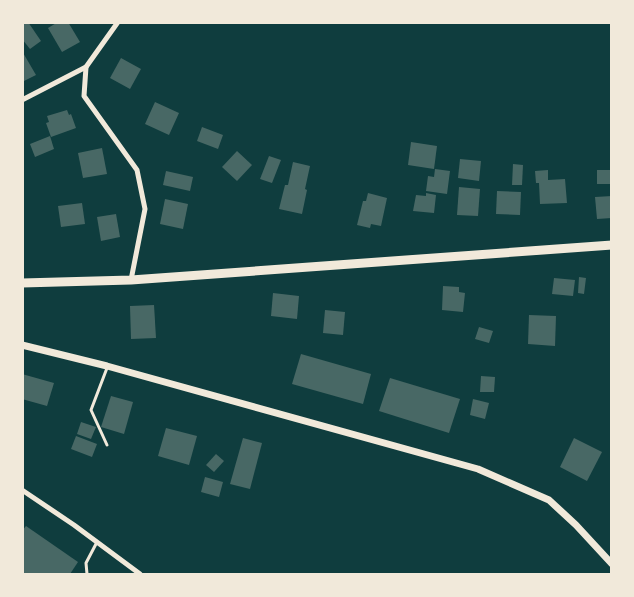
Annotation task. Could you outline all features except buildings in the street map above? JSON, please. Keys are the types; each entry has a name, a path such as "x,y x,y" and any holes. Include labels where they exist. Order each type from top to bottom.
{"main road":[{"path":"22,283 131,280 612,245"}],"street":[{"path":"22,100 86,67 118,22"},
{"path":"86,67 84,96 136,170 139,180 145,209 131,280"},
{"path":"22,345 107,366 478,470 549,500 612,564"},
{"path":"22,490 140,574"}],"lane":[{"path":"107,366 91,410 107,445"},
{"path":"87,574 86,563 97,542"}]}
